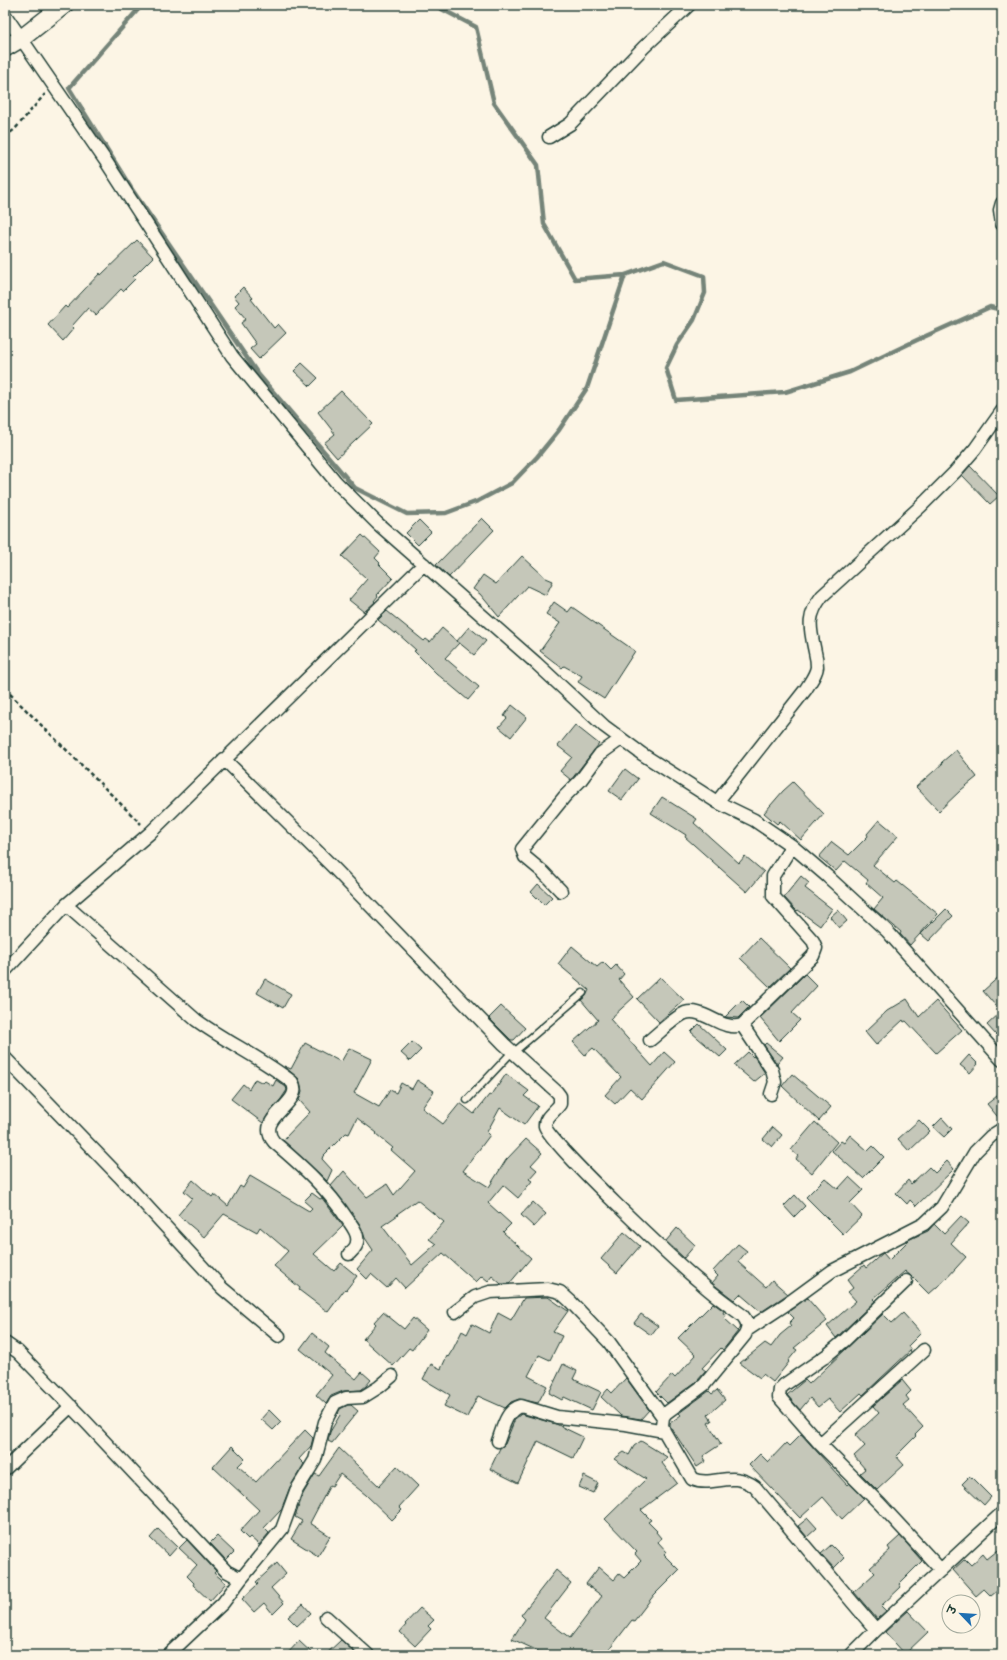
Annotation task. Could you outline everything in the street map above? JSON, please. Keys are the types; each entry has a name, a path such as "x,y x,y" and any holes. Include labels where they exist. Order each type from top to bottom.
{"street":[{"path":"5,48 22,38 64,5"},
{"path":"549,137 570,124 644,47 689,5"},
{"path":"5,15 54,84 232,356 336,482 377,523 536,663 604,726 621,739 717,802 754,820 792,846 827,876 887,932 1002,1060"},
{"path":"1002,203 1000,210 1002,224"},
{"path":"717,802 806,689 814,676 817,666 809,624 811,613 815,605 822,596 921,506 955,472 975,449 1002,411"},
{"path":"5,971 66,905 150,833 424,564"},
{"path":"561,891 543,872 525,857 522,849 565,796 580,781 600,754 621,739"},
{"path":"224,759 332,866 513,1052 560,1096 560,1104 547,1118 545,1123 547,1132 599,1187 700,1282 742,1315 746,1320 747,1330"},
{"path":"650,1040 685,1013 692,1012 700,1014 732,1027 742,1025 808,962 816,948 813,941 774,896 772,882 773,876 792,846"},
{"path":"66,905 196,1020 213,1033 292,1082 294,1086 293,1094 271,1121 268,1127 269,1134 274,1142 324,1187 342,1211 354,1229 357,1238 357,1244 349,1254"},
{"path":"742,1025 772,1070 775,1082 772,1094"},
{"path":"5,1058 119,1176 222,1288 279,1336"},
{"path":"876,1630 755,1487 748,1482 739,1479 703,1481 692,1479 664,1431 662,1425 663,1417 666,1413 704,1385 730,1354 747,1330 791,1301 832,1271 924,1224 942,1207 975,1152 991,1136 1002,1129"},
{"path":"906,1281 838,1346 780,1389 779,1397 820,1444 880,1504 941,1570"},
{"path":"455,1312 475,1297 490,1292 548,1289 560,1292 609,1342 663,1417"},
{"path":"5,1343 18,1352 71,1406 222,1567 235,1577 241,1578"},
{"path":"820,1444 924,1350"},
{"path":"168,1655 223,1603 241,1578 282,1529 296,1491 315,1460 325,1422 336,1403 346,1398 363,1397 379,1387 392,1376"},
{"path":"5,1469 71,1406"},
{"path":"498,1441 511,1412 515,1408 521,1406 558,1417 626,1424 664,1431"},
{"path":"851,1655 876,1630 1002,1514"},
{"path":"326,1617 368,1655"}],"lane":[{"path":"467,1100 513,1052 583,993"}],"path":[{"path":"5,137 15,129 54,84"},
{"path":"5,689 150,833"}],"building":[{"path":"137,240 153,257 133,277 135,279 123,291 121,289 96,315 88,308 72,326 74,328 63,341 48,325 65,306 67,308 100,273 101,275"},
{"path":"243,287 253,298 251,299 274,328 278,324 286,333 259,359 250,349 256,344 241,323 246,319 235,306 239,302 234,296"},
{"path":"302,363 318,378 310,386 294,371"},
{"path":"341,391 373,424 337,458 324,443 335,434 318,412"},
{"path":"970,466 999,496 990,504 962,475"},
{"path":"482,518 494,530 449,577 436,565"},
{"path":"419,520 431,532 418,545 406,533"},
{"path":"362,535 380,552 375,558 393,578 377,595 378,596 374,601 375,602 364,612 349,600 367,579 342,556"},
{"path":"522,556 546,578 553,581 546,595 527,586 499,617 480,594 473,589 483,575 496,584"},
{"path":"554,602 568,612 572,607 635,651 604,699 578,682 582,676 564,666 562,668 540,651 560,623 546,614"},
{"path":"387,611 424,641 426,639 430,642 442,628 459,643 445,658 479,687 468,700 436,673 414,651 416,650 396,632 395,634 378,620"},
{"path":"469,627 486,641 474,655 457,641"},
{"path":"512,705 527,717 511,737 499,727 507,718 504,716"},
{"path":"575,725 599,744 571,780 560,771 572,757 558,746"},
{"path":"956,750 977,777 939,811 916,787"},
{"path":"625,769 638,779 622,800 609,791"},
{"path":"793,782 824,814 801,840 780,821 777,824 764,813"},
{"path":"662,797 697,819 694,823 739,863 745,856 764,872 747,892 685,837 686,835 651,813"},
{"path":"879,820 898,836 873,865 895,883 897,881 938,914 910,945 900,934 901,932 874,909 883,898 866,883 868,880 845,861 836,871 819,857 832,842 849,855 868,836 867,834"},
{"path":"801,876 809,883 805,888 832,909 820,926 798,910 797,911 784,897"},
{"path":"538,884 552,897 544,905 531,892"},
{"path":"946,909 953,916 929,941 921,934"},
{"path":"838,910 847,921 839,928 830,917"},
{"path":"759,938 790,968 770,987 740,958"},
{"path":"572,946 597,967 603,962 611,970 616,965 624,974 619,980 634,997 610,1019 652,1066 664,1052 675,1062 642,1099 630,1088 615,1104 605,1095 621,1077 593,1048 585,1055 573,1042 598,1020 581,1000 586,996 589,990 558,964"},
{"path":"805,974 817,986 792,1013 800,1020 779,1041 760,1018"},
{"path":"1002,974 1002,1029 996,1035 987,1025 1001,1012 983,991"},
{"path":"660,977 684,1000 659,1022 637,999"},
{"path":"265,979 291,994 283,1008 257,993"},
{"path":"907,999 919,1017 936,1001 962,1030 936,1053 906,1021 904,1022 903,1020 876,1045 865,1032 887,1011"},
{"path":"742,1000 749,1007 738,1018 725,1017"},
{"path":"501,1006 525,1028 514,1040 511,1040 489,1018"},
{"path":"699,1024 727,1050 720,1057 691,1032"},
{"path":"412,1042 421,1050 410,1061 401,1053"},
{"path":"305,1043 341,1062 349,1048 372,1059 354,1093 379,1107 390,1090 396,1093 401,1083 412,1089 417,1080 434,1091 422,1108 443,1124 460,1103 474,1114 489,1095 491,1096 506,1074 529,1091 524,1096 538,1106 524,1125 500,1108 487,1132 490,1135 463,1171 489,1187 506,1160 526,1139 542,1153 531,1165 537,1170 529,1179 532,1181 518,1198 503,1185 488,1203 511,1224 503,1232 531,1258 509,1284 501,1284 492,1276 488,1281 482,1276 476,1282 443,1253 405,1288 396,1278 387,1288 371,1274 367,1279 357,1269 373,1250 365,1238 359,1223 331,1186 344,1171 367,1197 387,1184 394,1195 415,1171 391,1150 393,1148 376,1134 377,1133 357,1118 349,1134 346,1133 323,1156 322,1159 332,1170 327,1181 283,1140 310,1112 299,1100 302,1091 299,1079 284,1066 291,1069","holes":["417,1200 444,1222 429,1239 436,1244 412,1265 382,1226"]},
{"path":"766,1043 783,1057 777,1064 764,1045"},
{"path":"748,1052 753,1057 754,1056 765,1073 754,1082 734,1065"},
{"path":"969,1055 978,1064 970,1073 960,1065"},
{"path":"792,1074 831,1107 819,1121 782,1086"},
{"path":"255,1079 263,1083 265,1081 273,1086 276,1080 286,1087 287,1090 268,1114 263,1123 231,1099 243,1084 249,1089"},
{"path":"1002,1092 1002,1122 987,1104"},
{"path":"942,1118 952,1129 944,1137 933,1127"},
{"path":"919,1120 930,1131 909,1151 898,1139"},
{"path":"815,1122 837,1142 812,1173 796,1159 798,1156 791,1150"},
{"path":"773,1127 782,1135 772,1147 763,1139"},
{"path":"850,1135 868,1151 873,1146 884,1157 863,1178 832,1151 841,1141 844,1143"},
{"path":"947,1161 954,1169 916,1206 910,1200 907,1204 896,1193 908,1180 911,1184 929,1167 935,1173"},
{"path":"250,1176 309,1211 312,1208 304,1201 312,1193 320,1199 322,1198 343,1226 314,1254 334,1271 341,1263 357,1276 328,1312 299,1290 300,1288 274,1266 288,1251 260,1227 257,1232 224,1214 204,1237 178,1215 192,1198 184,1191 193,1180 212,1197 214,1194 228,1206 240,1186 243,1188"},
{"path":"849,1177 863,1190 850,1203 862,1216 843,1234 806,1197 825,1178 838,1189"},
{"path":"795,1195 805,1206 794,1217 784,1206"},
{"path":"533,1202 546,1214 534,1227 521,1215"},
{"path":"961,1216 969,1223 951,1243 966,1257 946,1279 929,1294 905,1271 873,1299 875,1301 836,1338 827,1326 856,1301 848,1292 853,1288 847,1280 864,1265 866,1268 883,1253 889,1260 910,1239 928,1231 934,1224 944,1234"},
{"path":"677,1228 695,1245 684,1258 666,1241"},
{"path":"624,1232 640,1246 617,1273 601,1259"},
{"path":"738,1244 747,1251 738,1262 766,1287 772,1280 788,1294 761,1312 740,1294 734,1300 712,1283 718,1276 713,1271"},
{"path":"548,1297 568,1311 553,1332 562,1336 550,1360 539,1355 528,1376 547,1386 538,1403 519,1399 511,1402 505,1408 478,1396 467,1417 444,1406 450,1395 423,1379 431,1364 441,1369 462,1331 467,1334 472,1324 489,1333 498,1313 511,1320 524,1298"},
{"path":"807,1298 827,1321 794,1348 797,1350 773,1382 763,1374 760,1378 740,1363 765,1343 771,1347 780,1335 791,1326 789,1323 794,1318 788,1312"},
{"path":"713,1303 724,1311 723,1313 726,1315 724,1318 738,1331 723,1350 721,1348 702,1368 706,1371 697,1381 667,1403 656,1392 672,1375 675,1378 696,1355 678,1338"},
{"path":"383,1312 404,1329 413,1318 427,1330 412,1350 409,1348 393,1366 363,1339 376,1324 374,1322"},
{"path":"903,1313 921,1333 908,1346 911,1350 863,1395 861,1393 840,1412 828,1399 818,1407 810,1398 800,1410 787,1395 805,1380 809,1384 883,1314 892,1323"},
{"path":"641,1314 658,1326 651,1335 634,1323"},
{"path":"312,1333 329,1347 325,1353 356,1379 362,1372 371,1380 366,1386 361,1390 343,1391 331,1396 326,1404 316,1395 332,1375 300,1349"},
{"path":"563,1364 577,1371 573,1379 601,1392 592,1410 564,1397 562,1400 549,1393"},
{"path":"626,1378 649,1410 641,1419 621,1416 601,1397 608,1389 612,1393"},
{"path":"902,1380 911,1391 906,1396 909,1400 903,1405 923,1427 896,1456 904,1465 877,1490 860,1473 865,1469 854,1456 865,1446 855,1435 879,1413 873,1406"},
{"path":"717,1390 725,1400 708,1415 712,1421 708,1423 721,1444 703,1456 706,1461 697,1467 670,1426 670,1423 681,1415 679,1413 709,1391 712,1394"},
{"path":"351,1405 358,1411 332,1443 328,1441 330,1432 340,1415 338,1413 340,1409"},
{"path":"269,1410 281,1422 273,1430 261,1419"},
{"path":"521,1414 556,1424 583,1437 573,1458 538,1441 518,1483 490,1469 500,1448 505,1444 515,1419"},
{"path":"305,1430 313,1438 311,1446 299,1459 304,1464 290,1487 281,1510 264,1528 269,1533 259,1545 250,1537 248,1539 240,1531 259,1510 213,1467 232,1446 245,1459 238,1466 256,1482"},
{"path":"801,1434 847,1485 849,1483 864,1498 842,1519 823,1497 800,1518 749,1465 760,1454 768,1462 786,1443 789,1446"},
{"path":"641,1441 667,1457 662,1463 677,1483 641,1510 651,1520 648,1522 657,1531 656,1532 661,1538 658,1542 667,1552 664,1555 679,1570 654,1595 634,1621 632,1620 605,1655 547,1655 512,1639 525,1619 521,1615 556,1570 571,1583 544,1618 570,1638 602,1596 586,1584 599,1567 614,1580 619,1574 624,1578 641,1561 635,1554 637,1552 605,1519 646,1479 614,1459 624,1452 629,1455 634,1446"},
{"path":"339,1448 379,1486 397,1466 418,1486 399,1507 402,1510 392,1520 366,1495 340,1474 332,1486 330,1485 310,1523 330,1536 318,1556 291,1539 302,1521 295,1517 303,1494 315,1474 319,1476"},
{"path":"584,1476 598,1483 593,1493 579,1487"},
{"path":"970,1476 991,1497 984,1505 962,1484"},
{"path":"808,1518 817,1528 807,1537 798,1526"},
{"path":"158,1529 177,1547 169,1556 150,1538"},
{"path":"217,1536 234,1552 226,1560 210,1543"},
{"path":"900,1536 922,1561 899,1584 901,1587 881,1606 886,1611 877,1619 854,1592 875,1573 870,1568 890,1550 888,1547"},
{"path":"187,1540 216,1571 214,1573 226,1583 210,1601 193,1585 194,1583 187,1576 197,1565 179,1548"},
{"path":"831,1545 844,1558 834,1568 821,1554"},
{"path":"1002,1547 1002,1587 991,1596 984,1589 978,1594 974,1594 953,1570 965,1559 971,1565 983,1554 987,1559"},
{"path":"277,1563 286,1574 271,1588 284,1603 273,1614 264,1603 254,1612 242,1599 258,1584 256,1582"},
{"path":"303,1604 311,1613 297,1626 288,1617"},
{"path":"420,1608 434,1620 428,1626 431,1629 415,1646 400,1632 406,1625 405,1624"},
{"path":"908,1611 928,1632 905,1654 885,1632"},
{"path":"341,1640 357,1655 325,1655"},
{"path":"299,1641 314,1655 286,1655"}],"waterway":[{"path":"142,5 69,88 131,188 258,374 355,488 407,514 446,513 478,501 512,483 537,457 559,430 587,388 625,275"},
{"path":"434,5 476,27 494,103 538,165 544,224 575,279 625,275 664,261 704,276 705,293 694,320 677,345 666,368 676,400 785,392 850,372 990,307 1002,310"}]}
